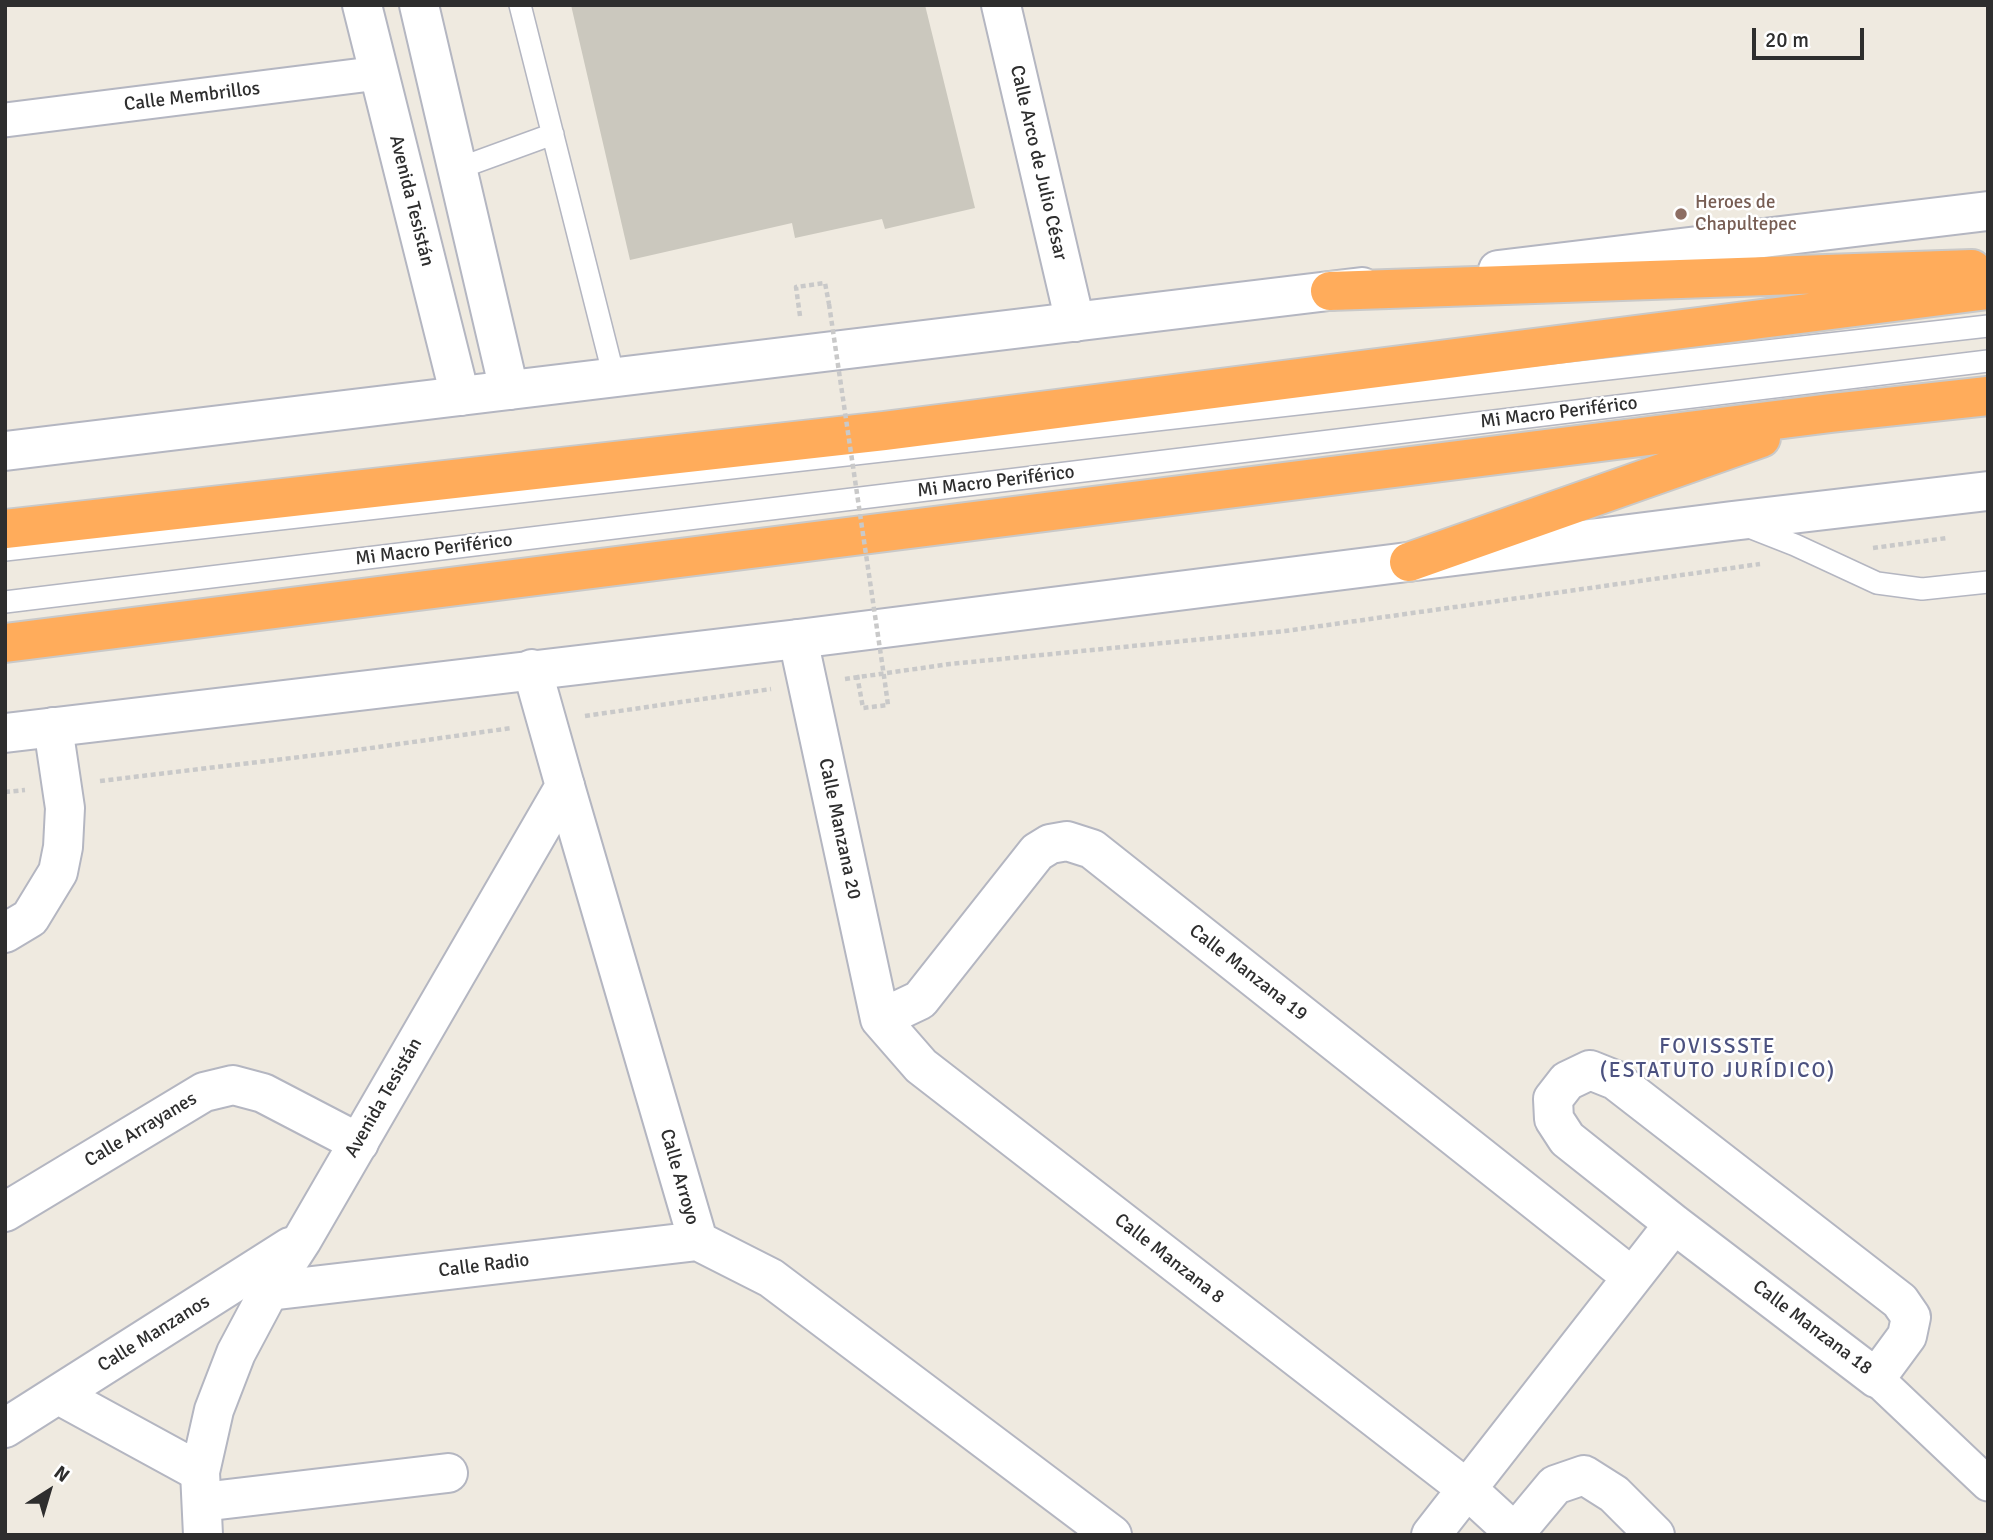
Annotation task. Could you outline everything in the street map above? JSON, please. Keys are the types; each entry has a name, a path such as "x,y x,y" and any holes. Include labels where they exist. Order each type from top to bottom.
{"highway":[{"path":"1330,291 1988,269"},
{"path":"5,529 884,431 1988,290"},
{"path":"5,643 1831,413 1988,396"},
{"path":"1409,562 1831,413"}],"street":[{"name":"Avenida Tesistán","path":"362,5 460,396"},
{"path":"419,5 509,390"},
{"name":"Calle Arco de Julio César","path":"1002,5 1075,322"},
{"name":"Calle Membrillos","path":"5,120 379,73"},
{"path":"5,451 1988,211"},
{"path":"5,733 798,639 1988,491"},
{"name":"Calle Manzana 20","path":"798,639 880,1018"},
{"path":"532,669 565,786"},
{"path":"18,926 58,872 63,846 65,808 53,727"},
{"name":"Avenida Tesistán","path":"202,1503 214,1410 236,1353 269,1291 359,1143 565,786"},
{"name":"Calle Arroyo","path":"565,786 698,1241 771,1278 1075,1520 1112,1535"},
{"name":"Calle Manzana 19","path":"880,1018 920,1000 1037,852 1050,844 1067,841 1093,849 1632,1277"},
{"name":"Calle Manzana 8","path":"880,1018 921,1066 1467,1489 1516,1534"},
{"name":"Calle Manzana 18","path":"1590,1070 1615,1080 1900,1301 1911,1317 1907,1336 1875,1378 1567,1139 1554,1119 1553,1099 1567,1081 1590,1070"},
{"name":"Calle Arrayanes","path":"5,1212 204,1092 233,1085 263,1093 359,1143"},
{"path":"1431,1535 1674,1224"},
{"name":"Calle Manzanos","path":"5,1428 302,1240"},
{"name":"Calle Radio","path":"269,1291 698,1241"},
{"path":"1875,1378 1988,1483"},
{"path":"59,1395 202,1503 448,1473"},
{"path":"1516,1534 1555,1485 1584,1475 1614,1494 1655,1535"}],"lane":[{"path":"520,5 614,377"},
{"path":"457,169 553,134"},
{"name":"Mi Macro Periférico","path":"5,550 1988,326"},
{"name":"Mi Macro Periférico","path":"5,602 1988,361"},
{"path":"1732,521 1877,583 1922,589 1988,582"}],"path":[{"path":"804,354 796,287 825,283 888,705 863,708 849,632"},
{"path":"5,792 350,751 950,664 1285,631 1949,537"}],"building":[{"path":"571,5 925,5 975,208 885,229 882,219 795,238 792,223 630,260"}],"place":[{"name":"Heroes de Chapultepec","path":"1681,214"}],"district":[{"name":"FOVISSSTE (ESTATUTO JURÍDICO)","path":"1718,1059"}]}
